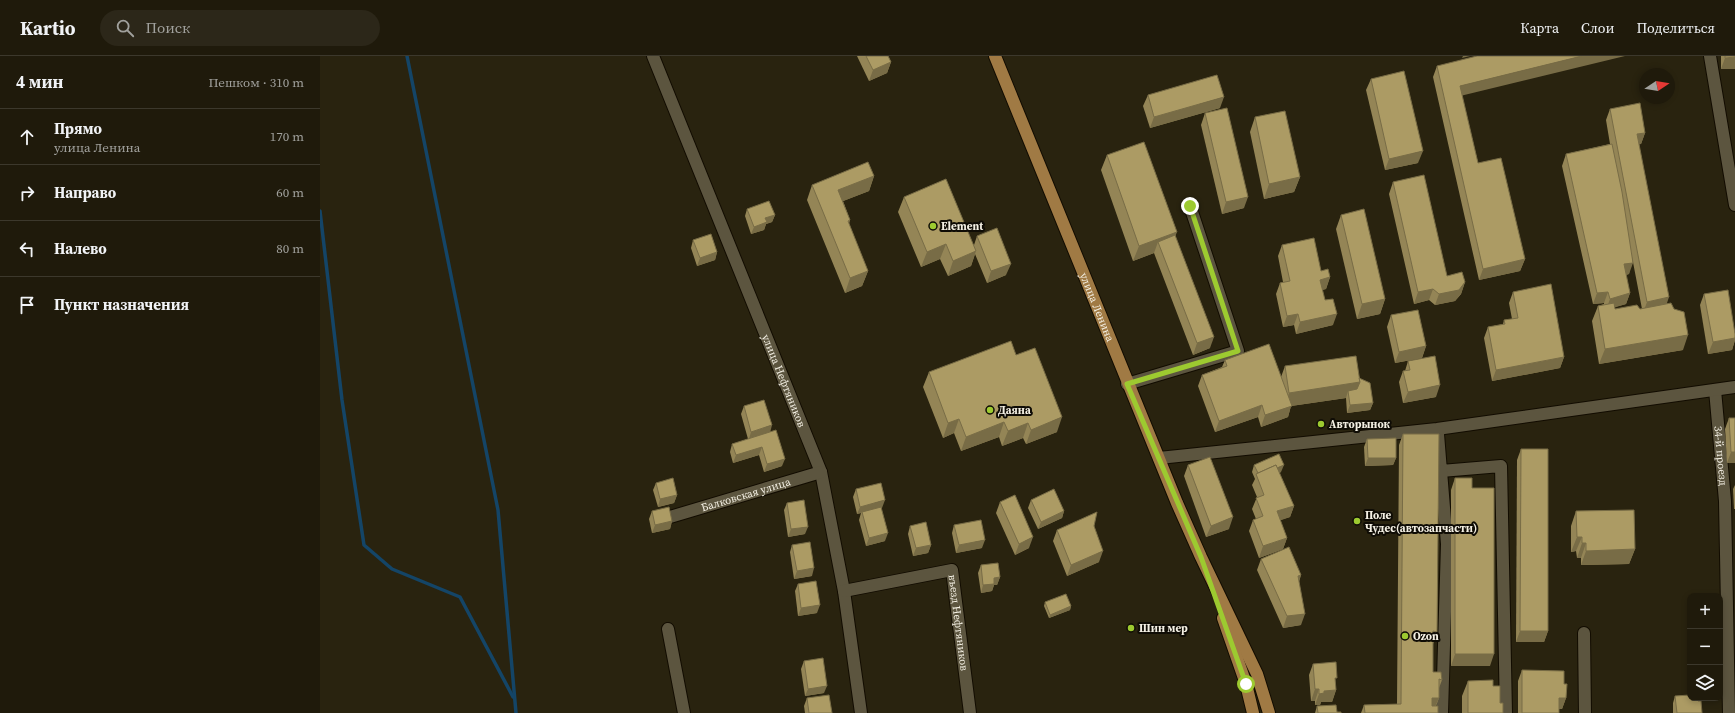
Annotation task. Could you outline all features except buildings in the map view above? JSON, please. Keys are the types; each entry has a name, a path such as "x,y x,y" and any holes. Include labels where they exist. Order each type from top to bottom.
{"main road":[{"name":"улица Ленина","path":"995,56 1127,384 1201,557 1257,674 1269,713"},
{"name":"улица Ленина","path":"1201,557 1246,684 1253,713"}],"street":[{"path":"1710,56 1735,205"},
{"name":"улица Нефтяников","path":"655,59 821,472 844,591 861,713"},
{"path":"1127,384 1238,351 1190,206"},
{"path":"1159,458 1437,428 1735,387"},
{"name":"34-й проезд","path":"1715,390 1725,501 1729,713"},
{"path":"1437,428 1447,544 1442,713"},
{"path":"1441,471 1501,466 1506,713"},
{"name":"Балковская улица","path":"670,517 821,472"},
{"name":"въезд Нефтяников","path":"844,591 952,570 970,713"},
{"path":"668,629 684,713"},
{"path":"1584,633 1585,713"}],"waterway":[{"path":"407,56 498,510 516,713"},
{"path":"320,211 342,400 364,545 392,569 460,597 513,697"}],"place":[{"name":"Element","path":"933,226"},
{"name":"Даяна","path":"990,410"},
{"name":"Авторынок","path":"1321,424"},
{"name":"Поле Чудес(автозапчасти)","path":"1357,521"},
{"name":"Шин мер","path":"1131,628"},
{"name":"Ozon","path":"1405,636"}],"route":[{"path":"1190,206 1238,351 1127,384 1201,557 1246,684"}]}
